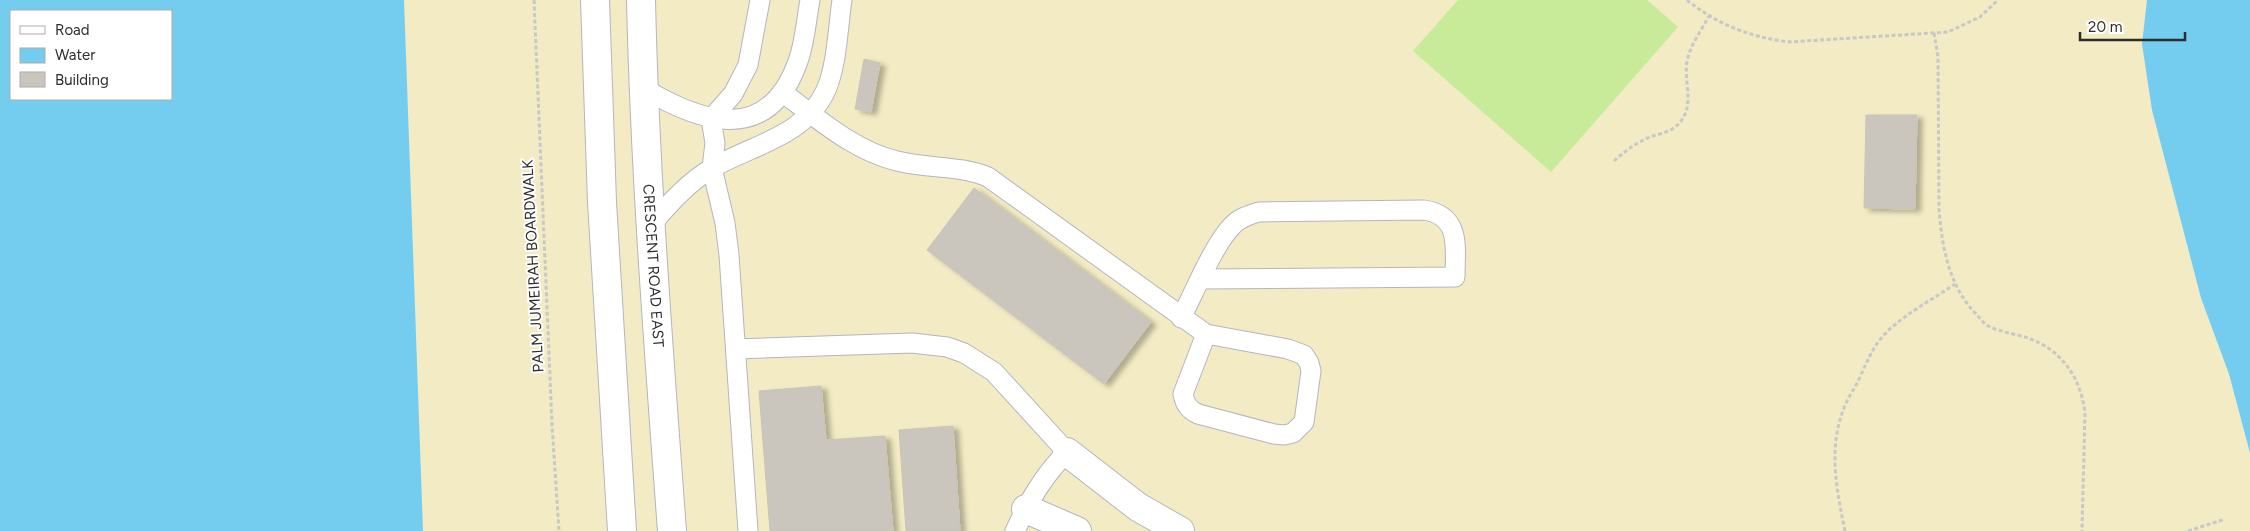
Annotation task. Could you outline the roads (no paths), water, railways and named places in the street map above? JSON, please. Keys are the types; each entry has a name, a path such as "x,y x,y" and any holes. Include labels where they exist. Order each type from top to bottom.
{"main road":[{"path":"595,0 602,202 622,531"},
{"name":"CRESCENT ROAD EAST","path":"642,0 643,88 650,226 672,531"},
{"path":"1067,452 1111,488 1171,529"},
{"path":"1021,520 1077,531"}],"lane":[{"path":"748,531 736,349 725,223 712,168 714,143 711,119 733,94 748,65 760,0"},
{"path":"643,88 676,106 711,119 727,121 743,119 758,113 771,104 782,92 798,62 810,0"},
{"path":"650,226 679,195 712,168 790,132 812,114 826,90 832,70 842,0"},
{"path":"782,92 812,114 872,152 896,161 964,169 988,177 1181,318 1206,334 1288,349 1304,355 1309,363 1310,371 1306,415 1299,428 1284,435 1274,434 1198,414 1190,410 1185,403 1183,394 1206,334"},
{"path":"1181,318 1201,278 1224,234 1243,217 1259,212 1424,210 1435,212 1445,217 1452,226 1454,236 1455,277 1201,278"},
{"path":"736,349 912,343 948,347 980,361 994,372 1067,452 1043,478 1021,520"}],"water":[{"path":"0,0 404,0 423,531 0,531"},
{"path":"2147,0 2250,0 2250,453 2229,374 2201,298 2152,110 2142,44"}]}
